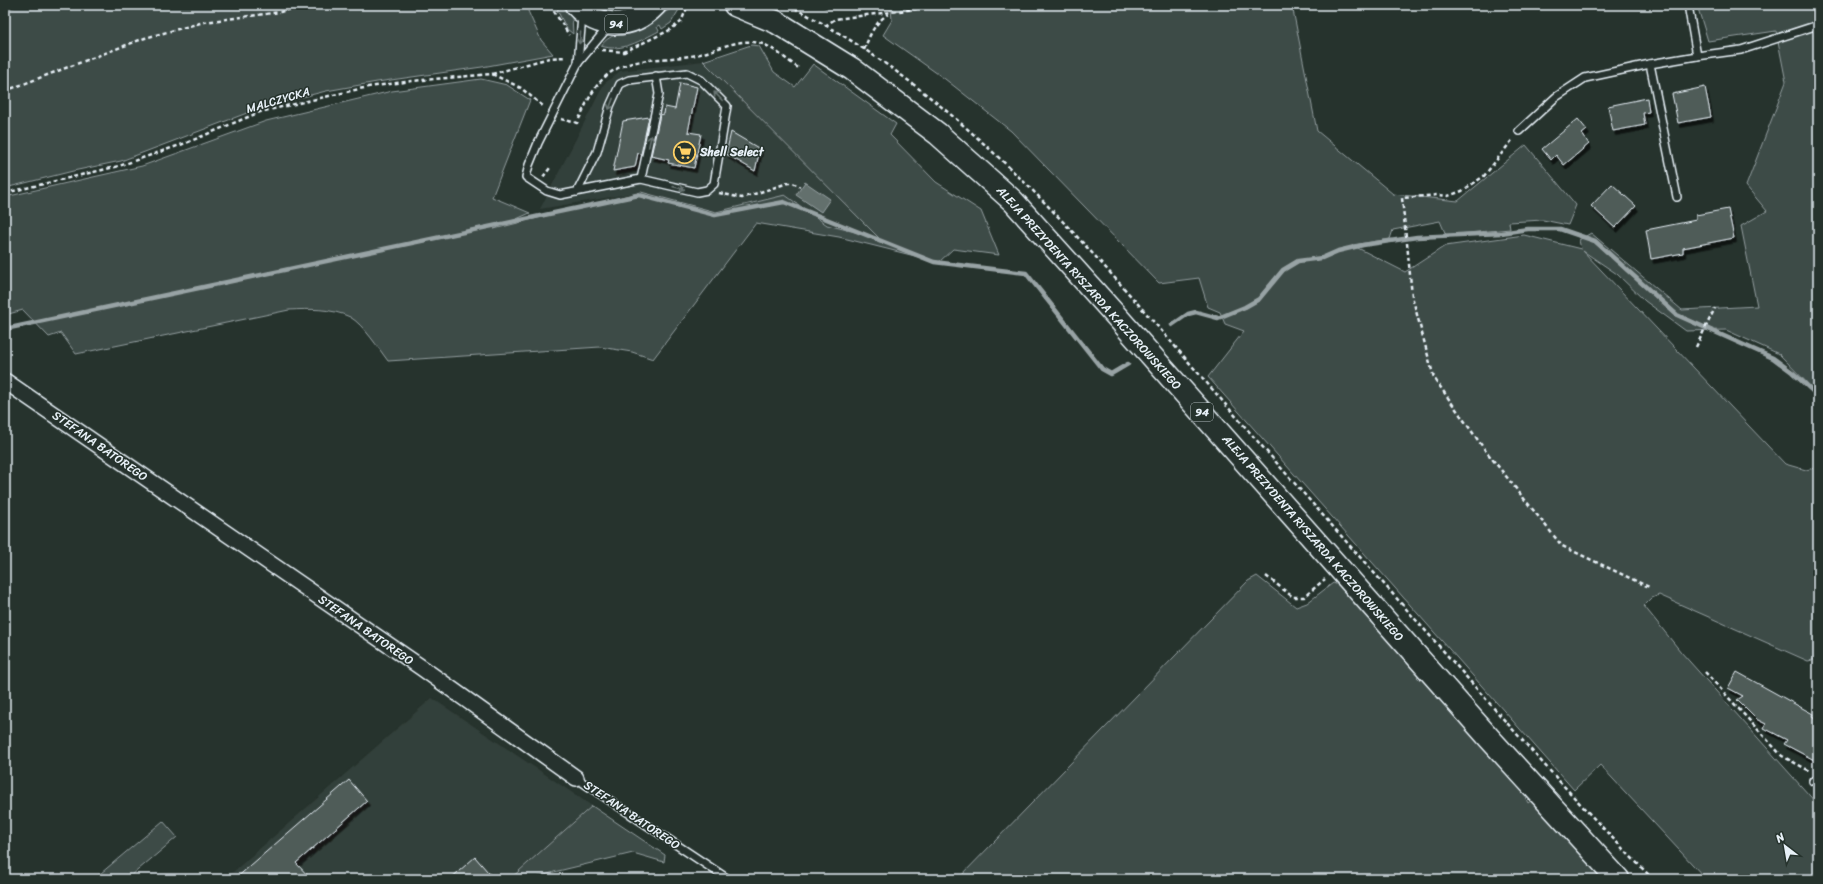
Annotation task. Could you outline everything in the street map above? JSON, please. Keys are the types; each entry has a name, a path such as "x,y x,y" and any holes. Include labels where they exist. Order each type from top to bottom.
{"main road":[{"name":"94","path":"580,9 596,20 610,24 628,23 646,15 656,5"},
{"name":"ALEJA PREZYDENTA RYSZARDA KACZOROWSKIEGO","path":"735,5 776,22 852,69 938,134 1013,201 1485,733 1618,879"}],"street":[{"name":"STEFANA BATOREGO","path":"5,381 409,660 576,778"}],"lane":[{"path":"1688,5 1697,56"},
{"path":"578,63 580,9"},
{"path":"578,192 597,152 610,106 620,84 629,80 687,73 701,80 727,106 714,184 707,190 697,192 641,179 578,192 552,194 526,178 529,165 538,143 578,63 610,24"},
{"path":"1519,131 1556,97 1585,78 1650,64 1741,50 1818,25"},
{"path":"1650,64 1677,197"},
{"path":"641,179 659,94 656,76"},
{"name":"STEFANA BATOREGO","path":"576,778 728,879"}],"path":[{"path":"5,91 145,38 204,22 280,12 307,5"},
{"path":"550,5 564,29 571,37"},
{"path":"607,52 624,52 668,31 681,22 688,5"},
{"path":"825,26 835,19 889,14 947,5 989,7 1000,5"},
{"path":"864,50 870,32 878,21 889,14"},
{"name":"MALCZYCKA","path":"5,193 119,166 193,140 260,112 321,97 368,87 412,81 492,74 549,58 566,57"},
{"path":"492,74 522,88 553,114 565,121 577,123"},
{"path":"1406,237 1402,198 1438,195 1448,196 1462,191 1484,176 1519,131"},
{"path":"707,190 742,198 788,183 793,183 800,187"},
{"path":"1407,242 1412,296 1434,378 1438,384 1485,450 1562,546 1648,587"},
{"path":"1696,347 1707,321 1715,308"},
{"path":"1266,576 1293,597 1304,597 1338,567"},
{"path":"1705,672 1782,756 1812,773"}],"shaded area":[{"path":"19,5 531,5 528,11 541,40 553,54 482,67 326,91 260,108 121,161 5,188 5,10"},
{"path":"559,5 565,5 572,16 573,34 567,29 557,10 560,8"},
{"path":"820,5 1292,5 1317,131 1393,194 1458,201 1526,145 1576,205 1568,225 1543,220 1509,222 1510,229 1446,235 1440,221 1393,230 1390,239 1352,245 1405,272 1445,246 1524,235 1581,249 1579,240 1591,233 1682,310 1757,306 1741,226 1767,211 1746,186 1786,82 1776,31 1708,41 1697,5 1818,5 1818,394 1779,354 1726,330 1686,331 1645,301 1617,274 1583,251 1785,464 1806,470 1818,467 1818,659 1808,661 1659,595 1652,598 1644,606 1681,652 1818,805 1818,879 1706,879 1600,765 1574,790 1208,377 1244,331 1225,324 1220,312 1208,307 1199,278 1159,283 1011,131 945,79 883,35 892,20 891,9 826,8"},
{"path":"673,8 680,8 671,23 662,29 660,25 657,27 659,31 638,42 624,47 609,48 601,46 609,38 641,28"},
{"path":"751,45 759,46 774,72 795,87 813,64 896,124 890,135 936,182 981,211 999,255 953,249 939,262 839,237 756,223 653,359 632,352 600,347 388,361 355,320 343,314 312,309 289,310 76,354 61,333 49,337 23,310 5,315 5,197 142,166 266,121 392,91 481,79 507,85 530,100 492,197 530,213 494,229 641,192 716,212 785,195 827,225 879,238 703,61"},
{"path":"703,61 880,238 827,225 785,195 716,212 641,192 540,209 604,84 620,71"},
{"path":"805,182 830,199 821,212 796,195"},
{"path":"1257,576 1296,607 1307,603 1333,583 1341,586 1420,674 1417,677 1420,680 1423,678 1529,797 1526,799 1528,803 1532,800 1606,879 958,879 1248,581"},
{"path":"432,698 592,806 510,879 225,879"},
{"path":"592,806 665,855 664,862 633,853 554,872 533,879 510,879"},
{"path":"163,821 177,837 132,875 133,879 94,879"}],"building":[{"path":"680,83 697,87 688,132 701,134 694,168 668,163 669,160 651,156 660,115 664,114 665,107 675,109"},
{"path":"1705,87 1711,117 1678,123 1672,94"},
{"path":"1647,98 1649,112 1643,113 1645,125 1613,131 1608,106"},
{"path":"649,117 641,154 638,153 635,167 613,171 623,121"},
{"path":"1578,119 1587,130 1582,134 1589,144 1564,165 1556,155 1551,160 1542,149"},
{"path":"731,132 760,149 755,171 726,154"},
{"path":"1612,184 1636,206 1615,228 1591,206"},
{"path":"1728,209 1734,238 1683,248 1683,253 1651,259 1646,230 1696,220 1696,215"},
{"path":"1737,672 1813,714 1812,716 1818,720 1818,762 1784,744 1787,740 1764,728 1766,724 1756,719 1737,700 1743,696 1728,688"},
{"path":"349,780 367,801 296,863 311,879 235,879"},
{"path":"475,857 494,879 450,879"}],"waterway":[{"path":"5,329 639,195 715,215 784,202 934,262 1026,273 1102,369 1111,374 1128,364"},
{"path":"1172,325 1188,314 1196,312 1218,318 1245,307 1259,299 1283,270 1298,261 1322,258 1338,251 1363,245 1417,237 1501,233 1528,229 1560,229 1595,241 1677,315 1773,358 1792,372 1818,396"}],"place":[{"name":"Shell Select","path":"684,152"}]}
